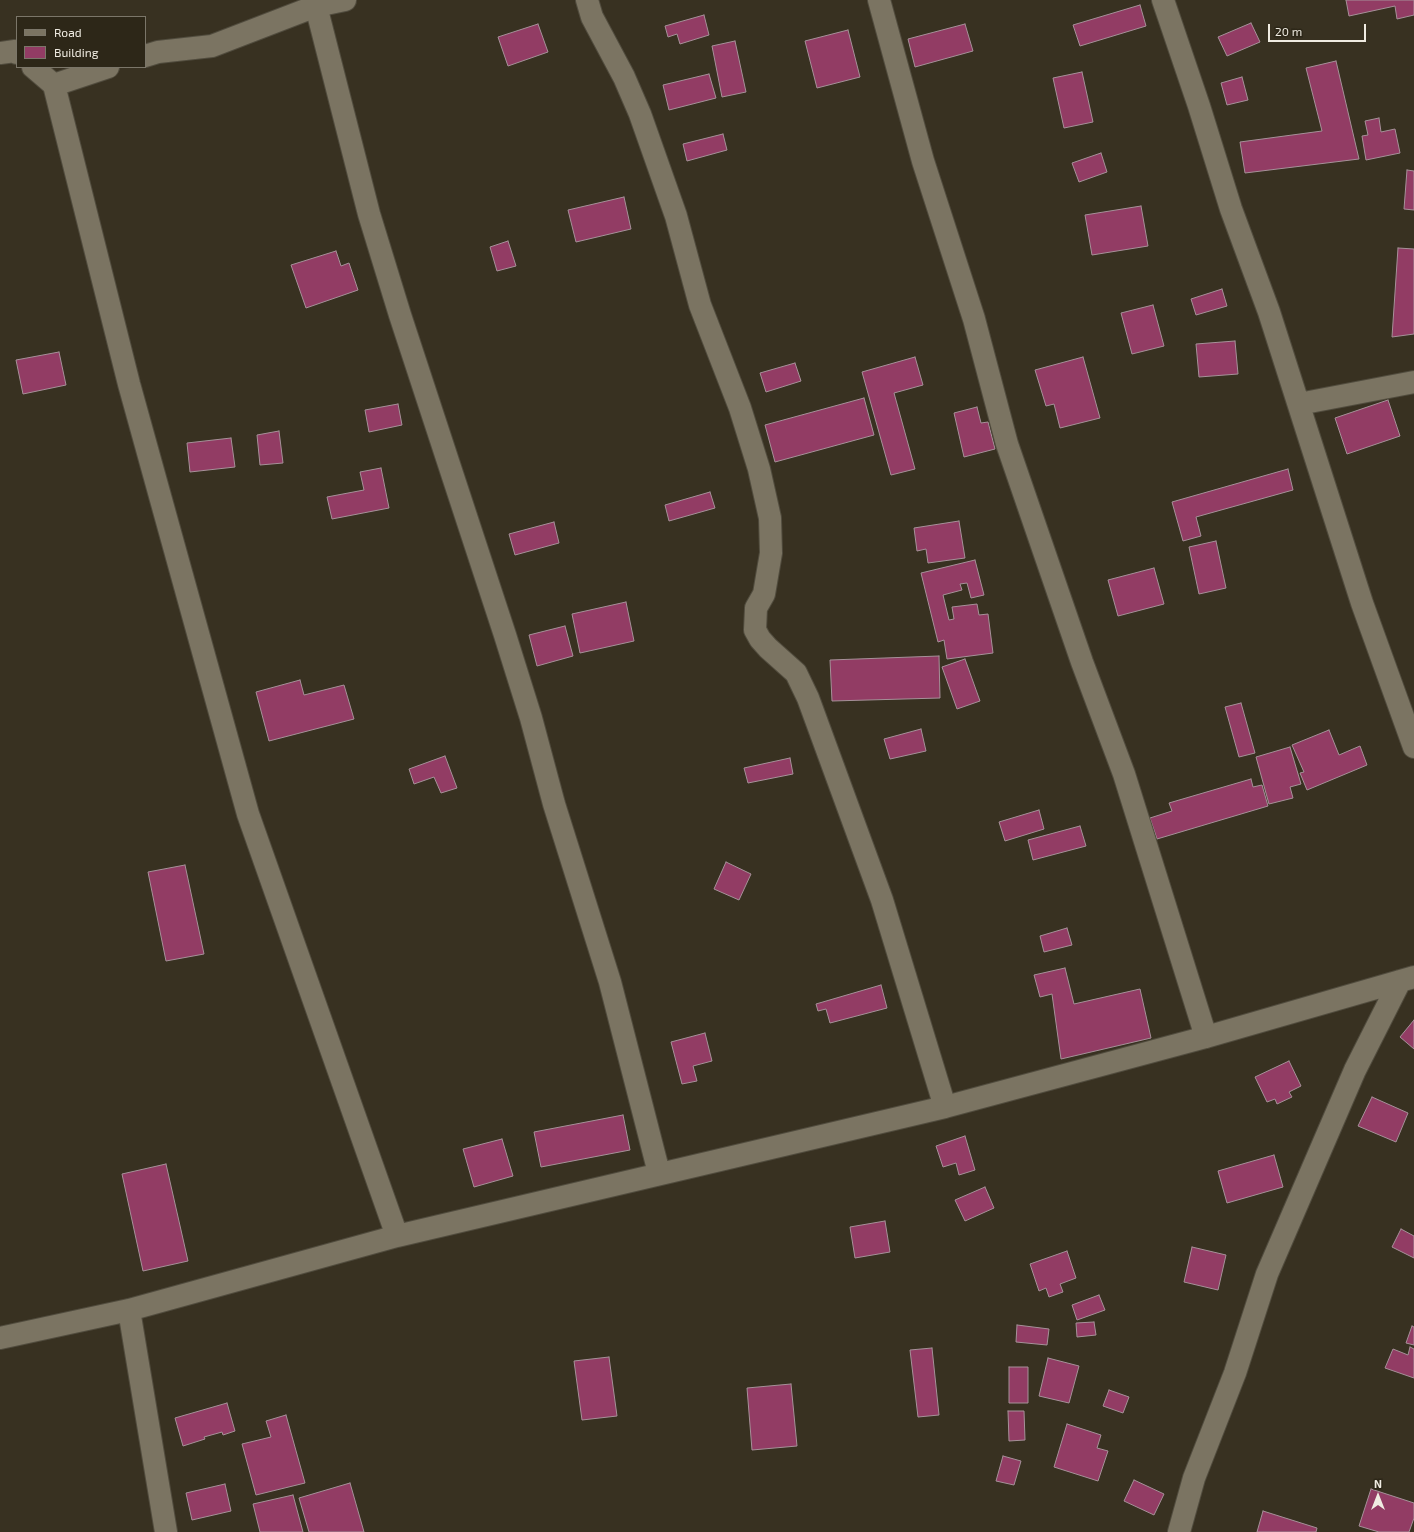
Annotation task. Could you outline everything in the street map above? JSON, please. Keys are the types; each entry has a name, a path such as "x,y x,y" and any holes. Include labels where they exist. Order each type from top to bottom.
{"street":[{"path":"146,56 158,52 212,46 316,6 346,0"},
{"path":"588,0 592,17 624,77 640,114 676,216 700,305 740,408 759,469 770,518 771,553 764,594 756,608 755,630 760,639 768,648 796,673 808,698 882,900 945,1107"},
{"path":"879,0 923,161 974,319 1007,444 1082,662 1124,774 1206,1037"},
{"path":"1163,0 1199,106 1231,209 1269,312 1362,603 1414,747"},
{"path":"316,6 370,214 400,316 505,635 531,718 554,804 610,982 659,1173"},
{"path":"0,53 16,52"},
{"path":"34,68 54,85 128,384 248,814 397,1236"},
{"path":"54,85 105,68"},
{"path":"1299,404 1414,382"},
{"path":"0,1338 129,1310 397,1236 659,1173 945,1107 1206,1037 1407,979"},
{"path":"1179,1532 1194,1478 1235,1374 1267,1274 1355,1070 1407,979"},
{"path":"129,1310 166,1532"}],"building":[{"path":"1346,0 1414,0 1414,15 1397,19 1395,6 1349,16"},
{"path":"1140,5 1146,26 1080,46 1073,25"},
{"path":"704,15 709,35 680,44 677,34 668,37 665,26"},
{"path":"1251,23 1260,42 1227,56 1218,37"},
{"path":"538,24 548,52 508,66 498,37"},
{"path":"965,24 973,51 915,67 908,39"},
{"path":"848,30 860,77 817,88 805,41"},
{"path":"735,41 746,92 722,97 712,46"},
{"path":"1336,61 1359,159 1245,173 1240,142 1322,131 1306,68"},
{"path":"1082,72 1093,122 1064,128 1053,78"},
{"path":"709,74 716,98 669,110 663,85"},
{"path":"1242,77 1248,100 1227,105 1221,83"},
{"path":"1379,118 1381,132 1395,129 1400,153 1366,160 1362,136 1368,135 1365,121"},
{"path":"723,134 727,150 687,161 683,144"},
{"path":"1101,153 1107,172 1079,182 1072,163"},
{"path":"1407,170 1414,171 1414,210 1404,209"},
{"path":"624,197 631,229 576,242 568,210"},
{"path":"1141,206 1148,246 1092,255 1085,215"},
{"path":"508,241 516,266 497,271 490,247"},
{"path":"1398,248 1414,249 1414,334 1392,337"},
{"path":"336,251 341,266 349,263 358,290 306,308 291,265"},
{"path":"1222,289 1227,306 1196,315 1191,299"},
{"path":"1153,305 1164,346 1132,354 1121,313"},
{"path":"1235,341 1238,374 1199,377 1196,344"},
{"path":"59,352 66,385 23,394 16,360"},
{"path":"915,357 923,385 894,393 915,469 891,475 862,372"},
{"path":"1083,357 1100,418 1060,428 1054,404 1046,406 1035,370"},
{"path":"795,363 801,381 766,392 760,373"},
{"path":"864,398 874,435 775,462 765,425"},
{"path":"1388,400 1400,436 1347,454 1335,418"},
{"path":"398,404 402,425 369,432 365,410"},
{"path":"977,407 981,423 988,422 995,449 964,457 954,413"},
{"path":"279,431 283,463 260,465 257,435"},
{"path":"231,438 235,467 190,472 187,443"},
{"path":"381,468 389,508 332,519 327,497 364,490 360,472"},
{"path":"1288,469 1293,490 1196,517 1201,536 1183,541 1172,502"},
{"path":"710,492 715,508 669,521 665,505"},
{"path":"959,521 965,558 928,563 926,549 917,551 914,528"},
{"path":"554,522 559,543 515,555 509,534"},
{"path":"1216,541 1226,588 1199,594 1189,547"},
{"path":"975,560 984,595 971,598 967,583 960,584 962,590 943,595 949,620 954,619 952,607 977,604 979,615 988,614 993,653 947,659 944,640 938,642 921,573"},
{"path":"1154,568 1164,604 1118,616 1108,580"},
{"path":"626,602 634,641 580,653 572,614"},
{"path":"565,626 573,656 537,666 529,635"},
{"path":"939,656 940,698 832,701 830,660"},
{"path":"965,659 980,701 957,709 942,667"},
{"path":"300,680 304,695 344,685 354,719 269,741 256,692"},
{"path":"1241,703 1255,753 1239,757 1225,707"},
{"path":"921,729 926,751 890,759 884,739"},
{"path":"1329,730 1339,755 1360,746 1367,765 1307,790 1300,773 1304,772 1292,745"},
{"path":"1290,747 1301,784 1290,787 1293,798 1269,804 1256,757"},
{"path":"445,756 457,788 441,793 434,777 414,784 409,769"},
{"path":"790,758 793,774 748,783 744,768"},
{"path":"1251,779 1253,787 1262,785 1268,806 1157,839 1150,818 1172,811 1169,803"},
{"path":"1039,810 1044,829 1005,841 999,822"},
{"path":"1080,826 1086,846 1033,860 1028,840"},
{"path":"726,862 751,874 739,900 714,889"},
{"path":"185,865 204,954 166,961 148,872"},
{"path":"1067,928 1072,945 1044,952 1040,936"},
{"path":"1065,968 1074,1004 1140,989 1151,1038 1061,1059 1052,994 1040,997 1034,975"},
{"path":"881,985 887,1008 830,1023 826,1009 818,1011 816,1004"},
{"path":"1414,1020 1414,1049 1400,1037"},
{"path":"705,1033 712,1061 693,1066 697,1081 682,1084 671,1042"},
{"path":"1289,1061 1301,1086 1289,1092 1292,1097 1277,1104 1275,1099 1267,1102 1255,1077"},
{"path":"1372,1097 1408,1113 1396,1142 1358,1126"},
{"path":"623,1115 630,1150 541,1167 534,1132"},
{"path":"965,1136 975,1170 959,1175 956,1163 943,1167 936,1146"},
{"path":"502,1139 513,1176 474,1187 463,1149"},
{"path":"1274,1155 1283,1187 1227,1203 1218,1171"},
{"path":"166,1164 188,1261 143,1271 122,1174"},
{"path":"985,1187 994,1208 965,1221 955,1200"},
{"path":"885,1221 890,1252 855,1258 850,1227"},
{"path":"1401,1229 1414,1236 1414,1258 1392,1247"},
{"path":"1192,1247 1226,1255 1218,1290 1184,1282"},
{"path":"1067,1251 1076,1278 1060,1284 1063,1292 1049,1297 1046,1288 1039,1291 1030,1264"},
{"path":"1099,1295 1105,1310 1077,1320 1072,1305"},
{"path":"1094,1322 1096,1335 1077,1337 1076,1323"},
{"path":"1017,1325 1049,1329 1047,1345 1016,1342"},
{"path":"1412,1326 1414,1327 1414,1345 1406,1343"},
{"path":"1410,1347 1414,1349 1414,1378 1385,1368 1393,1349 1408,1355"},
{"path":"932,1348 939,1415 918,1417 910,1350"},
{"path":"609,1357 617,1416 582,1420 574,1361"},
{"path":"1048,1358 1079,1366 1069,1403 1039,1396"},
{"path":"1009,1367 1028,1367 1028,1403 1009,1403"},
{"path":"791,1384 797,1446 752,1450 747,1388"},
{"path":"1109,1390 1129,1397 1123,1413 1103,1406"},
{"path":"227,1403 235,1431 223,1435 222,1432 204,1437 205,1439 183,1446 175,1418"},
{"path":"1008,1411 1024,1411 1025,1440 1009,1441"},
{"path":"286,1415 305,1483 256,1495 242,1444 271,1437 266,1421"},
{"path":"1067,1424 1101,1435 1097,1448 1108,1451 1098,1481 1054,1467"},
{"path":"1003,1456 1021,1461 1014,1485 996,1481"},
{"path":"1134,1480 1164,1494 1154,1515 1124,1501"},
{"path":"350,1483 364,1532 309,1532 299,1498"},
{"path":"225,1484 231,1511 192,1520 186,1493"},
{"path":"1371,1489 1414,1503 1414,1518 1409,1532 1379,1532 1359,1526"},
{"path":"293,1495 303,1532 260,1532 253,1504"},
{"path":"1263,1511 1317,1528 1316,1532 1257,1532"}]}
